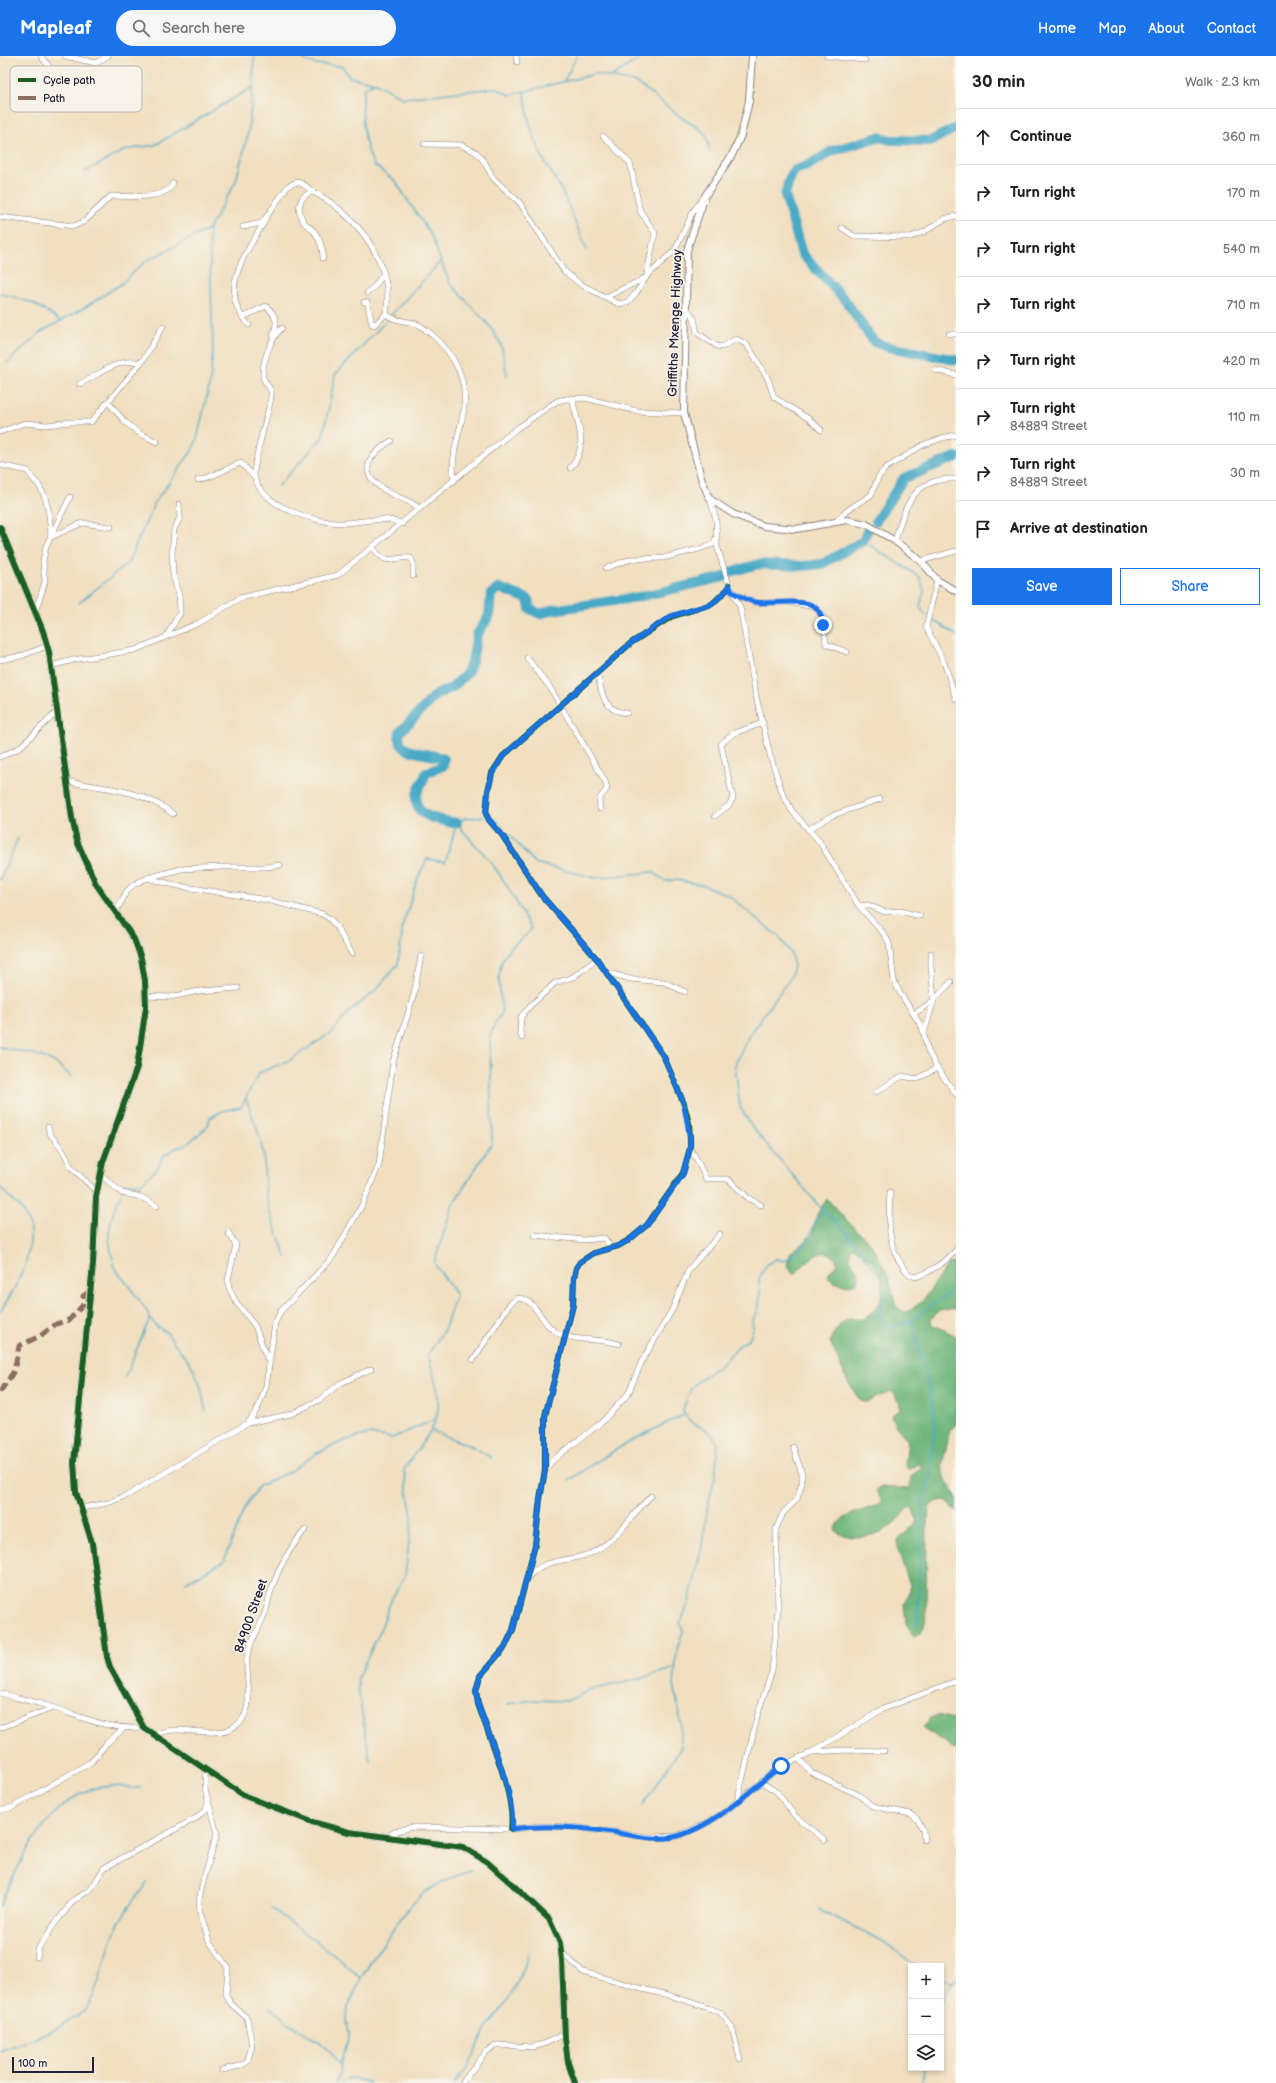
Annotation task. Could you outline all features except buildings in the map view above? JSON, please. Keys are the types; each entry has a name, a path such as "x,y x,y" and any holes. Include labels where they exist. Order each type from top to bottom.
{"street":[{"path":"41,56 49,66"},
{"path":"68,56 96,63 108,56"},
{"name":"Griffiths Mxenge Highway","path":"710,499 702,481 684,412 687,250 705,196 732,155 741,135 749,101 752,56"},
{"path":"827,56 865,60"},
{"path":"603,136 630,163 640,211 655,233 646,277"},
{"path":"424,144 461,145 476,152 484,161 493,178 520,203 564,271 580,284 619,304 628,302 636,293 646,277 675,250 693,212 705,196"},
{"path":"0,217 74,226 85,221 111,196 130,198 155,194 168,190 174,182"},
{"path":"249,325 243,317 234,298 238,266 266,220 291,184 300,183 334,204 362,232 376,252 386,288 386,314 374,325 372,324 367,302 364,302"},
{"path":"313,192 304,195 300,200 300,206 303,221 314,230 321,245 323,258"},
{"path":"842,228 854,236 910,238 924,232 944,219 956,216"},
{"path":"243,227 258,225 266,220"},
{"path":"368,293 376,286 383,274"},
{"path":"606,297 646,277"},
{"path":"243,317 266,306 276,317 277,324 272,336 274,340"},
{"path":"687,309 694,318 697,333 714,345 722,347 736,339 746,344 768,379 774,397 809,419 821,430"},
{"path":"386,314 391,318 417,324 435,337 454,358 463,379 465,406 455,443 454,481"},
{"path":"0,432 25,424 47,425 70,422 88,424 94,420 141,363 163,326"},
{"path":"256,480 254,470 271,393 264,378 264,369 274,340 282,328"},
{"path":"949,334 956,334"},
{"path":"79,384 108,368 134,361 141,363"},
{"path":"934,370 956,375"},
{"path":"570,468 580,455 582,442 572,398"},
{"path":"52,666 73,660 135,650 199,623 240,598 333,578 346,570 528,420 557,401 572,398 585,398 637,411 684,412"},
{"path":"108,402 125,422 139,433 157,442"},
{"path":"836,521 849,509 871,495 879,476 886,468 923,445 956,435"},
{"path":"391,441 377,450 370,458 367,467 368,472 384,489 408,499 420,509"},
{"path":"198,480 209,479 229,467 241,463 269,498 305,517 331,522 389,520 402,524"},
{"path":"0,465 28,471 41,489 48,512 51,537"},
{"path":"895,541 909,502 918,490 935,480 956,479"},
{"path":"35,612 44,588 44,554 70,497"},
{"path":"710,499 733,514 770,526 796,529 836,521 857,521 879,530 895,541 922,561 937,580 956,591"},
{"path":"710,499 716,520 718,546 729,585 740,607 763,723 782,792 792,811 819,841 859,906 884,934 889,943 894,981 924,1033 928,1051 937,1068 956,1094"},
{"path":"167,636 180,613 179,596 173,575 172,553 174,530 180,518 179,504"},
{"path":"51,537 82,523 111,527"},
{"path":"0,527 48,646 69,782 72,818 77,841 96,884 134,939 141,958 146,996 143,1039 137,1067 100,1174 97,1192 93,1264 74,1462 76,1492 92,1543 107,1657 119,1687 144,1728 245,1796 277,1810 312,1822 349,1832 454,1845 476,1854 543,1911 554,1928 561,1952 564,2034 571,2074 571,2083"},
{"path":"606,568 631,559 663,558 699,550 713,544 717,537"},
{"path":"373,548 379,556 386,559 395,560 411,558 413,567 412,576"},
{"path":"922,561 956,551"},
{"path":"937,580 926,627 944,662 956,699"},
{"path":"512,1829 513,1818 508,1793 478,1704 476,1691 480,1676 505,1647 513,1630 535,1545 545,1470 545,1416 573,1305 574,1277 576,1268 580,1262 594,1253 629,1240 647,1225 683,1174 690,1148 689,1123 671,1071 664,1057 597,959 542,896 486,814 488,791 492,774 498,762 597,672 631,643 663,621 716,601 728,589 729,585"},
{"path":"732,592 756,602 788,602 815,607 822,617 826,644 847,652"},
{"path":"2,659 21,656 48,646"},
{"path":"527,658 549,686 607,785 608,789 599,799 600,809"},
{"path":"597,672 604,700 609,707 615,711 627,713"},
{"path":"0,757 19,748 57,712"},
{"path":"715,816 729,805 733,798 721,744 734,733 763,723"},
{"path":"69,782 126,790 165,808 173,814"},
{"path":"809,829 831,816 880,799"},
{"path":"115,913 127,891 133,885 147,878 181,869 266,867 280,865"},
{"path":"147,878 179,886 267,900 322,914 330,919 336,926 352,954"},
{"path":"859,906 868,905 885,912 900,911 920,916"},
{"path":"924,1033 934,1000 931,953"},
{"path":"248,1423 263,1397 275,1323 281,1311 332,1258 362,1205 379,1165 394,1062 414,994 421,956"},
{"path":"522,1038 520,1031 521,1017 528,1007 556,983 579,974 597,959"},
{"path":"606,972 630,979 664,982 685,992"},
{"path":"914,1014 934,1000 951,982"},
{"path":"146,996 170,997 199,991 238,988"},
{"path":"876,1092 898,1078 905,1076 917,1079 937,1068"},
{"path":"48,1127 50,1134 62,1149 71,1167 97,1192"},
{"path":"690,1148 706,1179 728,1179 748,1198 762,1205"},
{"path":"100,1174 122,1193 141,1197 157,1206"},
{"path":"890,1192 889,1237 896,1255 908,1274 916,1277 922,1275 940,1264 956,1250"},
{"path":"228,1232 236,1245 228,1280 229,1288 236,1302 255,1326 269,1364"},
{"path":"545,1470 553,1460 602,1422 628,1394 642,1361 672,1310 690,1269 720,1234"},
{"path":"534,1235 585,1240 604,1238 611,1247"},
{"path":"474,1360 509,1305 516,1298 526,1300 531,1304 551,1329 564,1337 607,1340 619,1344"},
{"path":"82,1508 108,1502 128,1495 248,1423 291,1414 318,1400 341,1383 371,1369"},
{"path":"737,1802 758,1713 772,1671 778,1610 776,1529 783,1513 797,1499 802,1483 802,1474 793,1447"},
{"path":"526,1580 541,1566 590,1553 614,1538 651,1496"},
{"name":"84900 Street","path":"153,1735 176,1730 222,1731 232,1728 240,1721 245,1713 249,1693 247,1658 249,1649 267,1608 271,1592 284,1558 305,1530"},
{"path":"386,1837 397,1831 413,1826 512,1829 539,1826 573,1827 649,1837 677,1836 707,1823 737,1802 781,1766 812,1752 855,1724 883,1709 956,1681"},
{"path":"0,1693 53,1708 105,1726 124,1729 144,1728"},
{"path":"0,1728 53,1708"},
{"path":"0,1811 24,1801 85,1766 124,1729"},
{"path":"812,1752 846,1750 884,1751"},
{"path":"798,1758 812,1773 859,1794 872,1806 911,1814 918,1820 923,1830 924,1840"},
{"path":"205,1770 204,1781 217,1834 199,1900 200,1912 209,1941 228,1968 226,1994 230,2003 247,2018 252,2046 247,2062 240,2066 222,2070"},
{"path":"761,1782 777,1792 795,1816 825,1840"},
{"path":"37,1958 39,1947 54,1925 73,1901 91,1889 104,1868 196,1818 206,1809 208,1802"},
{"path":"561,1952 583,1972 669,1995 720,2012 732,2027 740,2059"},
{"path":"462,2083 486,2052 497,2045 532,2047 544,2044 564,2034"},
{"path":"571,2074 575,2083"}],"green space":[{"path":"827,1199 871,1244 888,1275 896,1306 905,1312 911,1310 924,1299 948,1264 956,1263 956,1308 939,1311 931,1319 932,1324 956,1336 956,1425 950,1430 942,1466 946,1480 956,1496 956,1511 944,1500 935,1502 929,1507 927,1524 926,1616 924,1626 920,1634 914,1637 906,1623 904,1604 910,1592 910,1585 898,1550 898,1540 918,1522 912,1507 909,1508 888,1528 876,1534 854,1537 840,1534 835,1530 842,1519 881,1502 881,1498 876,1491 879,1488 886,1486 909,1489 911,1477 922,1467 917,1464 909,1470 905,1465 908,1441 895,1425 891,1415 901,1408 894,1393 890,1391 867,1402 862,1402 851,1388 830,1342 835,1332 843,1322 850,1319 865,1318 873,1312 877,1306 883,1289 880,1274 872,1262 853,1247 850,1258 859,1276 857,1282 850,1285 842,1285 834,1282 828,1276 830,1271 838,1264 828,1253 816,1255 794,1275 787,1266 790,1253 812,1236 817,1214"},
{"path":"938,1715 956,1720 956,1750 952,1749 945,1742 923,1728 930,1718"}],"waterway":[{"path":"79,603 128,563 155,502 192,451 197,439 210,382 213,348 209,229 236,181 248,134 253,87 254,56"},
{"path":"301,56 304,60 314,64 343,67 349,77 376,83 403,98 496,88 510,95 595,74 637,83 682,118 700,129 707,136 709,151"},
{"path":"564,81 577,56"},
{"path":"612,76 644,56"},
{"path":"374,83 364,88 363,107 363,127 367,147 374,165 395,181 431,235 449,282 488,324 501,344 507,375"},
{"path":"85,172 125,150 155,145 253,87"},
{"path":"524,91 530,126 542,157 561,189 587,250"},
{"path":"956,128 930,141 891,140 878,137 832,151 807,166 795,170 789,180 785,195 802,254 845,300 874,342 888,347 956,360"},
{"path":"7,363 41,332 84,308 121,284 146,261 209,229"},
{"path":"391,315 441,261"},
{"path":"0,293 33,303 61,321"},
{"path":"278,486 323,437 335,375 387,320"},
{"path":"876,521 904,478 956,457"},
{"path":"730,572 759,564 803,566 822,564 863,541 868,529"},
{"path":"863,541 920,577 924,591 920,606 925,615 928,616"},
{"path":"457,823 436,819 423,813 418,808 416,802 417,794 426,773 443,766 444,759 414,752 402,746 400,732 436,695 453,687 467,673 472,661 477,635 489,616 491,594 499,588 528,599 530,609 540,614 552,610 639,597 724,577"},
{"path":"930,618 956,635"},
{"path":"122,1191 125,1183 141,1183 156,1170 163,1156 178,1147 185,1146 206,1128 210,1118 222,1111 241,1107 259,1073 290,1060 332,1032 350,1011 374,992 398,964 402,935 401,930 418,878 427,859 445,862 457,823 465,818 484,817"},
{"path":"494,818 535,863 595,878 653,872 665,881 676,880 703,885 728,895 780,938 791,953 794,967 790,978 749,1035 735,1065 740,1107 752,1127 818,1205 844,1230 882,1279 882,1306 878,1315 888,1328 912,1321 956,1287"},
{"path":"370,1761 358,1689 358,1677 378,1636 392,1598 405,1576 412,1517 404,1470 430,1432 435,1422 438,1394 428,1355 445,1328 456,1295 434,1263 453,1204 492,1143 490,1036 497,1019 502,1014 499,974 503,959 507,952 531,929 514,898 491,862 457,823"},
{"path":"0,880 18,838"},
{"path":"0,1047 33,1054 53,1061 72,1077"},
{"path":"246,1099 258,1131 264,1156 265,1190 269,1210 286,1257"},
{"path":"0,1188 21,1208 30,1226 30,1242 25,1266 13,1291 0,1312"},
{"path":"113,1259 109,1241 109,1233 114,1210 121,1194"},
{"path":"643,1805 681,1747 681,1724 674,1684 677,1649 683,1631 680,1624 689,1602 702,1546 708,1504 715,1478 718,1444 708,1431 690,1421 683,1409 691,1389 697,1382 723,1363 741,1344 749,1339 753,1329 752,1321 758,1311 760,1295 759,1278 767,1264 776,1259 785,1261 800,1248 807,1240 820,1214 824,1211"},
{"path":"113,1263 114,1267 147,1311 150,1318 125,1377"},
{"path":"150,1319 156,1326 166,1332 192,1366 200,1384 206,1412"},
{"path":"912,1321 934,1409 935,1435 931,1453 930,1474 923,1504 917,1625"},
{"path":"569,1481 582,1471 625,1445 684,1415"},
{"path":"186,1582 224,1561 244,1509 259,1486 291,1471 317,1453 346,1440 369,1434 392,1438 434,1420"},
{"path":"432,1431 471,1446 492,1458"},
{"path":"507,1704 535,1700 566,1701 594,1689 631,1681 676,1668"},
{"path":"0,1906 15,1873 34,1839 58,1810 73,1798 95,1788 114,1786 140,1788"},
{"path":"336,2083 349,2035 347,2021 348,2007 363,1975 376,1954 406,1911 423,1893 442,1882 471,1870"},
{"path":"0,2051 58,2027 85,2009 94,1994 118,1925 129,1906 147,1883"},
{"path":"271,1908 335,1955 361,1979"},
{"path":"819,1909 884,1942 912,1963"},
{"path":"455,2083 465,2070 489,2025 508,2001 524,1968 529,1952"},
{"path":"943,1999 945,1992 956,1978"},
{"path":"944,1979 952,1982"},
{"path":"271,2007 286,2021 319,2041 340,2063"},
{"path":"921,2083 923,2071"},
{"path":"340,2083 352,2078 370,2083"}],"marked path":[{"path":"0,1392 14,1371 19,1346 40,1336 56,1324 69,1320 83,1305 83,1296 90,1291"}],"cycle path":[{"path":"0,527 43,631 49,652 72,818 77,841 96,884 134,939 141,958 145,981 146,1007 137,1067 103,1162 96,1197 93,1264 74,1462 76,1492 92,1543 107,1657 110,1667 144,1728 245,1796 312,1822 349,1832 463,1847 487,1862 513,1885 549,1919 560,1943 565,2038 568,2063 575,2083"},
{"path":"511,1829 510,1800 506,1784 478,1704 476,1691 480,1676 505,1647 513,1630 535,1545 545,1470 545,1416 573,1305 574,1277 576,1268 580,1262 594,1253 618,1246 629,1240 647,1225 683,1173 690,1148 690,1138 689,1123 684,1104 664,1057 597,959 542,896 502,835 489,820 486,814 488,791 492,773 503,756 631,643 671,617 712,604 728,589 729,585"}],"route":[{"path":"781,1766 726,1811 707,1823 677,1836 635,1836 573,1827 539,1826 512,1829 513,1818 508,1793 478,1704 476,1691 480,1676 505,1647 513,1630 518,1616 535,1545 545,1470 545,1416 573,1305 575,1292 574,1277 576,1268 580,1262 594,1253 618,1246 629,1240 647,1225 683,1174 690,1148 690,1138 689,1123 684,1104 664,1057 631,1011 597,959 542,896 502,835 489,820 486,814 486,807 492,774 503,756 577,692 619,653 652,628 671,616 712,604 728,589 729,585 732,592 756,602 788,602 811,605 821,613 823,625"}]}
